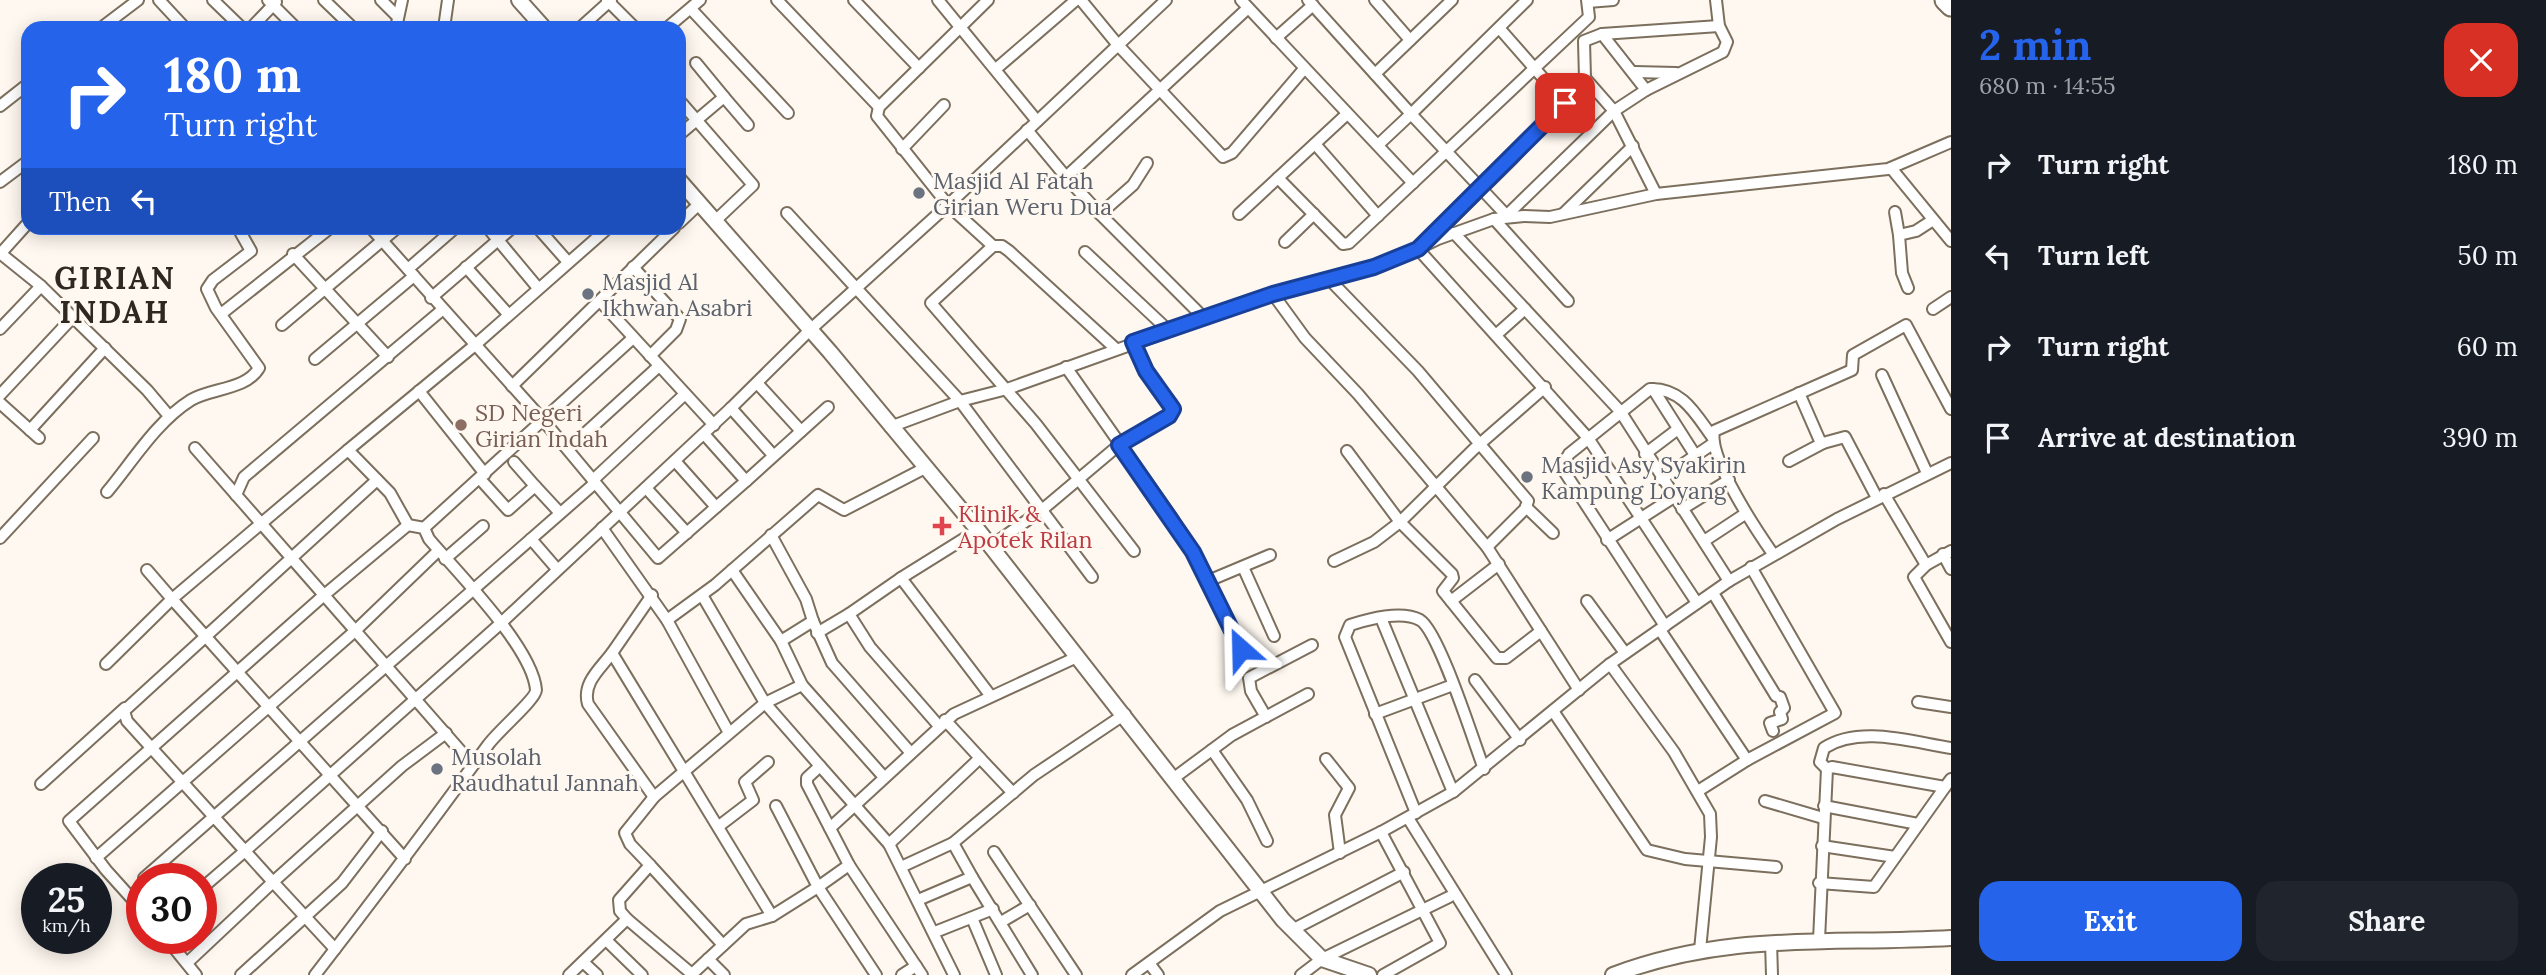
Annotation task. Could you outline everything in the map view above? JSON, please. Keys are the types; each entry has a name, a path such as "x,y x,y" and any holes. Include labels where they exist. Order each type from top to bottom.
{"highway":[{"path":"1945,0 1951,6"}],"street":[{"path":"110,21 138,0"},
{"path":"159,0 178,21"},
{"path":"214,0 235,21"},
{"path":"324,0 346,21"},
{"path":"381,0 396,21"},
{"path":"397,21 402,0"},
{"path":"445,21 448,0"},
{"path":"519,0 538,21"},
{"path":"676,21 700,0"},
{"path":"777,0 879,107"},
{"path":"854,0 919,68"},
{"path":"938,0 997,68 1037,121"},
{"path":"988,0 879,107 877,116 948,205 993,246"},
{"path":"997,68 1076,0"},
{"path":"1081,0 1118,46 1219,154 1228,157 1304,69"},
{"path":"217,875 500,624 714,425 810,330 948,205 1166,0"},
{"path":"1375,0 1410,40"},
{"path":"1433,0 1443,10"},
{"path":"1375,74 1452,0"},
{"path":"1378,145 1527,0"},
{"path":"1278,178 1345,245 1578,28 1590,15 1588,1 1610,0"},
{"path":"1502,217 1614,111 1646,90 1726,49 1727,42 1719,26 1716,0"},
{"path":"588,21 609,1 628,21"},
{"path":"257,21 273,2 290,21"},
{"path":"1276,38 1310,3 1482,187 1502,217 1568,301"},
{"path":"1066,177 1244,4 1413,183"},
{"path":"691,9 788,113"},
{"path":"1584,41 1602,34 1719,26"},
{"path":"1578,28 1584,41 1585,78 1614,111 1656,194"},
{"path":"1500,29 1565,103"},
{"path":"1602,34 1646,90"},
{"path":"696,63 748,125"},
{"path":"1634,72 1678,73"},
{"path":"1421,247 1565,103 1585,78"},
{"path":"0,106 21,90"},
{"path":"686,129 724,96"},
{"path":"902,149 944,105"},
{"path":"686,108 753,185 714,222"},
{"path":"1239,214 1348,114"},
{"path":"1027,130 1100,214 1204,318"},
{"path":"890,426 960,401 1007,389 1273,294 1374,267 1454,233 1502,217 1562,215 1656,194 1891,168 1951,142"},
{"path":"1315,144 1378,216"},
{"path":"1562,215 1633,146"},
{"path":"1100,214 1133,185 1147,163"},
{"path":"0,182 21,166"},
{"path":"1891,168 1951,241"},
{"path":"686,190 810,330 978,530 1292,930 1322,959 1369,975"},
{"path":"686,216 699,204"},
{"path":"1895,212 1902,273 1908,288"},
{"path":"787,213 960,401 1092,577"},
{"path":"1285,242 1314,214"},
{"path":"1899,234 1916,231 1933,220"},
{"path":"21,231 1,253 41,286 105,348 169,416"},
{"path":"1454,233 1620,411 1661,479 1729,581"},
{"path":"107,492 169,416 197,397 252,376 259,368 207,293 207,285 251,251 242,235"},
{"path":"220,314 320,235"},
{"path":"378,235 431,298 543,420 658,558 828,407"},
{"path":"282,326 389,235"},
{"path":"314,359 357,323 448,235"},
{"path":"494,235 538,288"},
{"path":"431,298 504,235"},
{"path":"544,235 568,262"},
{"path":"106,664 172,599 475,345 568,262 591,235"},
{"path":"512,386 667,235"},
{"path":"1116,349 1009,251 997,244 931,303 1007,389 1134,551"},
{"path":"1421,247 1588,438 1698,603"},
{"path":"1085,252 1168,330"},
{"path":"293,254 388,357"},
{"path":"466,267 509,314"},
{"path":"633,267 680,319 676,330 650,356"},
{"path":"1328,278 1418,371 1528,500 1527,507 1487,547"},
{"path":"0,329 41,286"},
{"path":"1273,294 1305,338 1437,485 1487,547 1579,690"},
{"path":"1933,309 1951,297"},
{"path":"600,301 714,425"},
{"path":"1497,334 1525,309"},
{"path":"236,495 244,477 442,310"},
{"path":"0,395 73,317"},
{"path":"1661,479 1713,440 1717,429 1852,370 1853,355 1906,325 1951,409"},
{"path":"424,528 633,338"},
{"path":"990,546 1043,509 1119,445 1169,416 1173,409 1146,371 1133,342"},
{"path":"0,403 34,434 105,348"},
{"path":"568,449 659,366"},
{"path":"1066,367 1172,518 1208,581 1241,649"},
{"path":"1882,375 1927,473"},
{"path":"757,383 801,431"},
{"path":"1334,561 1374,542 1400,522 1481,443 1545,387"},
{"path":"1653,389 1695,455"},
{"path":"1747,760 1564,471 1565,459 1620,411 1653,389 1680,396 1713,440 1745,514 1773,554"},
{"path":"419,391 508,510 535,486"},
{"path":"1799,393 1823,443"},
{"path":"163,863 560,513 685,394"},
{"path":"731,408 773,455"},
{"path":"1645,454 1678,429"},
{"path":"704,434 746,481"},
{"path":"1789,461 1823,443 1845,437 1926,565"},
{"path":"0,538 93,438"},
{"path":"195,448 473,765"},
{"path":"348,450 398,504 408,525"},
{"path":"1347,451 1400,522 1452,574 1453,578 1443,588 1493,654 1502,660 1541,631"},
{"path":"675,461 716,507"},
{"path":"514,462 560,513"},
{"path":"1132,975 1220,911 1340,853 1453,792 1610,664 1751,567 1881,496 1951,463"},
{"path":"667,620 702,595 818,495 844,510 925,468"},
{"path":"41,783 377,480"},
{"path":"1682,509 1729,480"},
{"path":"646,488 687,533"},
{"path":"1607,540 1674,497"},
{"path":"1527,507 1553,533"},
{"path":"1704,541 1745,514"},
{"path":"315,975 405,859 499,729 535,697 529,671 500,624 442,555 424,528 408,525"},
{"path":"126,892 96,858 69,821 150,747 408,525"},
{"path":"96,858 442,555 483,526"},
{"path":"602,528 652,595 728,731"},
{"path":"817,633 978,530"},
{"path":"771,536 806,599 817,633 839,673 910,752"},
{"path":"531,539 557,569"},
{"path":"1951,569 1947,553 1916,573 1915,580 1951,642"},
{"path":"1208,581 1270,555"},
{"path":"1451,601 1499,564"},
{"path":"1243,566 1274,636"},
{"path":"1698,791 1747,760 1836,711 1751,567"},
{"path":"147,570 405,859"},
{"path":"732,570 781,641 802,685 883,776"},
{"path":"901,578 990,695"},
{"path":"1713,593 1759,671 1776,696 1780,697 1784,708 1780,712 1782,719 1770,723 1773,731"},
{"path":"652,595 585,690 588,704 654,797"},
{"path":"702,595 765,702 889,844 954,975"},
{"path":"1587,601 1625,653"},
{"path":"849,614 870,647 1013,793"},
{"path":"1484,769 1432,634 1424,622 1406,617 1381,618 1350,625 1345,634 1412,816 1506,975"},
{"path":"1381,618 1413,701 1453,792"},
{"path":"781,641 813,621"},
{"path":"1266,717 1251,691 1249,678 1312,645"},
{"path":"612,653 772,916"},
{"path":"830,828 942,723 990,695 1077,657"},
{"path":"1610,664 1662,734 1698,791 1711,820 1700,950"},
{"path":"1475,680 1520,740"},
{"path":"723,945 630,844 625,833 654,797 728,731 765,702 802,685"},
{"path":"1375,714 1452,685"},
{"path":"1174,778 1232,735 1308,694"},
{"path":"1918,702 1951,707"},
{"path":"126,708 124,718 335,949"},
{"path":"1553,711 1643,846 1662,855 1776,867"},
{"path":"901,867 953,843 1013,793 1125,714"},
{"path":"187,963 357,806 446,733"},
{"path":"1819,940 1819,883 1826,769 1820,762 1824,748 1852,737 1875,737 1951,748"},
{"path":"1212,750 1247,800 1266,841"},
{"path":"889,844 980,758"},
{"path":"1326,759 1349,788 1335,815 1340,853"},
{"path":"719,826 753,800 745,782 768,762"},
{"path":"820,766 806,781 849,865 919,970 902,975"},
{"path":"1819,883 1874,887 1948,783 1832,767 1826,769"},
{"path":"1765,801 1823,812 1918,824"},
{"path":"776,806 818,887 876,975"},
{"path":"241,975 353,872 382,831"},
{"path":"1381,832 1424,908 1440,944 1383,975"},
{"path":"953,843 1032,975"},
{"path":"1822,846 1895,857"},
{"path":"995,852 1076,975"},
{"path":"650,865 619,900 620,911 692,975 751,921 772,916 849,865"},
{"path":"1292,930 1404,872"},
{"path":"918,900 972,877"},
{"path":"1301,975 1322,959 1449,897"},
{"path":"1000,922 1030,905"},
{"path":"935,932 993,909"},
{"path":"972,918 996,975"},
{"path":"569,975 627,919"},
{"path":"1613,975 1700,950 1771,942 1951,938"},
{"path":"606,940 642,975"},
{"path":"1771,942 1772,975"},
{"path":"179,954 196,975"},
{"path":"708,959 724,975"},
{"path":"583,962 597,975"},
{"path":"1149,962 1158,975"}],"place":[{"name":"Masjid Al Fatah Girian Weru Dua","path":"919,193"},
{"name":"Masjid Al Ikhwan Asabri","path":"588,294"},
{"name":"SD Negeri Girian Indah","path":"461,425"},
{"name":"Masjid Asy Syakirin Kampung Loyang","path":"1527,477"},
{"name":"Klinik & Apotek Rilan","path":"942,526"},
{"name":"Musolah Raudhatul Jannah","path":"437,769"}],"district":[{"name":"GIRIAN INDAH","path":"115,295"}],"route":[{"path":"1241,649 1193,552 1119,445 1169,416 1173,409 1146,371 1133,342 1273,294 1374,267 1418,249 1512,159 1565,103"}]}
